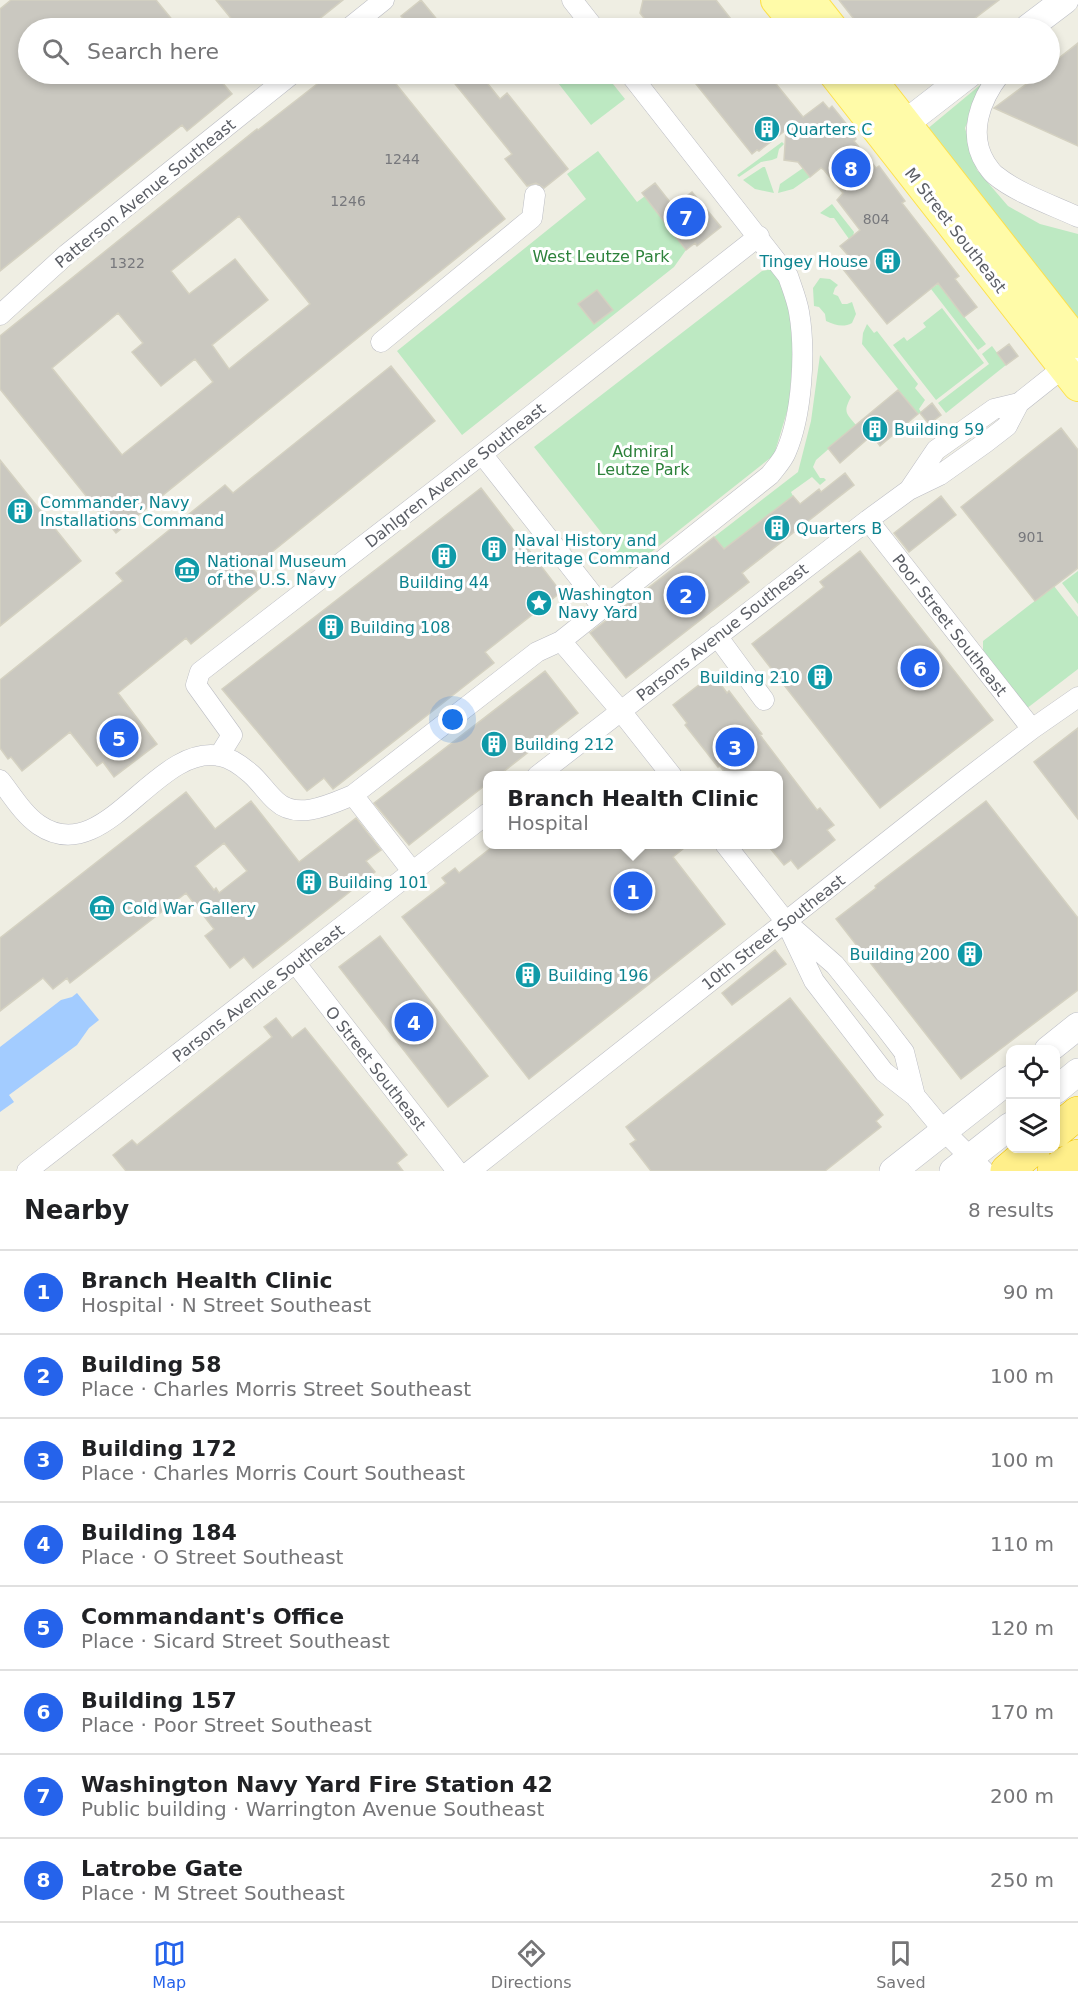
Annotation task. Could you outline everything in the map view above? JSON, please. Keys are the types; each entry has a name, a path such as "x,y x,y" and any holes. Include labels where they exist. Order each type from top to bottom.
{"highway":[{"path":"1060,1128 1078,1113"},
{"path":"984,1168 1023,1153"},
{"path":"1054,1171 1078,1156"}],"main road":[{"path":"776,0 791,18"},
{"path":"810,0 824,18"},
{"name":"M Street Southeast","path":"845,84 895,130 1074,364"},
{"name":"M Street Southeast","path":"872,84 895,130"},
{"path":"895,130 956,84"},
{"path":"1054,1045 1078,1026"},
{"path":"1060,1087 1078,1072"},
{"path":"893,1171 1006,1083"},
{"path":"984,1168 1006,1134"}],"street":[{"path":"362,18 384,0"},
{"path":"572,0 586,18"},
{"name":"Patterson Avenue Southeast","path":"0,315 67,254 280,84"},
{"path":"0,780 37,824 58,833 78,833 96,827 177,766 195,759 219,756 243,768 258,780 275,801 294,810 322,808 353,795 537,652 561,641 770,475 786,453 793,430 800,386 799,313 788,276 638,84"},
{"path":"992,84 980,109 977,131 980,154 993,174 1009,185 1078,217"},
{"path":"381,342 532,218 536,195"},
{"name":"Dahlgren Avenue Southeast","path":"219,756 232,735 196,685 200,672 759,236"},
{"name":"Parsons Avenue Southeast","path":"543,771 909,490 936,450 994,409 1018,403 1074,364"},
{"path":"482,454 603,608"},
{"name":"Poor Street Southeast","path":"868,520 1032,729"},
{"path":"717,636 764,700"},
{"path":"561,641 668,771"},
{"name":"10th Street Southeast","path":"470,1171 1032,729 1078,697"},
{"path":"353,795 412,871"},
{"name":"Parsons Avenue Southeast","path":"27,1171 483,817"},
{"path":"729,849 786,922 835,965 904,1052 915,1096"},
{"path":"786,922 814,981 884,1072 915,1096 944,1131 984,1168"},
{"name":"O Street Southeast","path":"296,964 457,1171"}],"green space":[{"path":"559,84 613,84 625,99 591,125"},
{"path":"984,84 965,128 977,170 1008,206 1040,224 1078,234 1078,322 926,130"},
{"path":"782,142 784,144 779,149 777,158 761,162 739,177 737,175"},
{"name":"West Leutze Park","path":"598,151 637,202 645,196 686,250 674,267 462,435 397,351 586,199 567,174"},
{"path":"765,167 774,193 755,189 743,180"},
{"path":"803,168 810,177 793,189 778,193 780,184"},
{"path":"832,204 854,232 849,239 834,218 820,213"},
{"name":"Admiral Leutze Park","path":"773,269 780,278 790,305 793,354 789,405 774,455 630,569 534,447 762,271"},
{"path":"820,278 830,279 838,285 833,294 838,296 842,304 852,302 856,314 852,323 839,325 826,321 825,314 819,307 814,306 813,288"},
{"path":"942,281 947,295 986,344 978,350 931,289"},
{"path":"942,308 984,363 936,400 893,345 904,337 907,341 926,327 923,323"},
{"path":"867,324 874,333 877,331 918,384 915,388 925,400 918,414 862,344"},
{"path":"992,346 1006,365 946,413 938,403 989,364 982,354"},
{"path":"820,355 851,397 847,412 856,425 816,460 813,467 820,478 826,480 820,485 812,477 791,492 793,496 731,544 749,568 742,573 714,537 798,472 811,421"},
{"path":"1078,571 1078,604 1062,583"},
{"path":"1054,586 1078,617 1078,669 1026,709 983,655 983,641"}],"water":[{"path":"77,993 99,1020 89,1028 77,1045 9,1095 14,1102 0,1112 0,1047 61,1000"}],"building":[{"path":"11,0 156,0 171,18 18,18 18,84 224,84 232,94 187,131 182,125 0,271 0,9"},
{"path":"216,0 343,0 320,18 231,18"},
{"path":"421,0 436,18 403,18 401,16"},
{"path":"643,0 716,0 730,18 644,18 640,13"},
{"path":"839,0 999,0 975,18 853,18"},
{"path":"1078,43 1078,146 994,108 1026,84 1060,84 1060,57"},
{"path":"317,84 396,84 505,219 116,533 0,389 0,336 257,129","holes":["239,216 310,304 229,369 212,345 268,300 235,259 189,294 171,271","118,313 143,343 132,352 161,386 195,359 213,382 122,455 52,368"]},
{"path":"455,84 488,84 500,99 507,93 568,169 544,188 536,183 527,186 505,159 512,154"},
{"path":"696,84 776,84 803,117 823,102 829,109 832,106 852,131 856,139 854,141 876,168 879,166 905,201 902,203 959,276 955,279 977,307 964,317 938,283 887,324 843,269 853,261 840,246 860,230 837,200 843,193 821,168 810,177 798,162 784,160 786,130 752,154"},
{"path":"655,183 673,206 692,192 721,227 697,246 695,243 686,250 642,193"},
{"path":"597,290 613,310 594,324 578,304"},
{"path":"1009,344 1018,356 1006,365 997,353"},
{"name":"National Museum of the U.S. Navy","path":"391,366 435,421 252,568 265,584 191,644 186,638 118,693 157,744 114,777 103,762 97,766 70,732 22,771 11,757 8,759 0,748 0,680 123,581 116,573 225,485 233,493"},
{"name":"Building 59","path":"898,390 918,414 880,446 872,435 840,463 828,448"},
{"path":"932,403 941,415 929,424 920,413"},
{"path":"1061,428 1078,450 1078,568 1035,601 961,507"},
{"name":"Commander, Navy Installations Command","path":"0,460 81,561 0,626"},
{"path":"845,473 854,485 742,573 749,582 626,678 590,633 714,537 724,549 793,496 800,504 819,489 821,492"},
{"path":"481,488 561,592 485,652 494,663 333,789 324,778 307,791 222,689"},
{"path":"941,496 956,515 909,552 894,533"},
{"path":"860,551 993,720 880,808 752,644 824,587 820,582"},
{"name":"Building 212","path":"545,671 578,713 504,771 483,771 483,787 409,845 374,803"},
{"path":"713,674 762,734 760,735 817,810 820,808 834,825 827,830 835,840 798,869 791,860 784,865 771,849 783,849 783,771 724,771 685,725 687,723 673,705"},
{"path":"1078,728 1078,819 1034,762"},
{"path":"186,792 215,829 251,801 299,862 356,818 381,850 366,861 375,872 253,968 244,957 230,968 205,936 214,929 186,893 70,983 67,978 53,989 43,978 0,1011 0,938","holes":["224,843 247,871 219,893 195,866"]},
{"name":"Building 200","path":"986,801 1078,918 1078,990 961,1079 836,919 876,888 875,886"},
{"path":"490,849 683,849 673,857 725,924 529,1079 402,917 446,883 442,878 455,868 459,873"},
{"path":"380,936 488,1076 448,1107 339,967"},
{"path":"775,950 786,964 732,1005 722,993"},
{"path":"790,998 883,1115 876,1121 881,1127 825,1171 651,1171 630,1144 636,1140 626,1127"},
{"path":"276,1018 292,1038 305,1028 407,1155 397,1163 403,1171 126,1171 113,1155 132,1140 137,1145 272,1037 264,1027"}],"place":[{"name":"Quarters C","path":"767,129"},
{"name":"Latrobe Gate","path":"851,168"},
{"name":"Washington Navy Yard Fire Station 42","path":"686,217"},
{"name":"Tingey House","path":"888,261"},
{"name":"Building 59","path":"875,429"},
{"name":"Commander, Navy Installations Command","path":"20,511"},
{"name":"Quarters B","path":"777,528"},
{"name":"Naval History and Heritage Command","path":"494,549"},
{"name":"Building 44","path":"444,556"},
{"name":"National Museum of the U.S. Navy","path":"187,570"},
{"name":"Building 58","path":"686,595"},
{"name":"Washington Navy Yard","path":"539,603"},
{"name":"Building 108","path":"331,627"},
{"name":"Building 157","path":"920,668"},
{"name":"Building 210","path":"820,677"},
{"name":"Commandant's Office","path":"119,738"},
{"name":"Building 212","path":"494,744"},
{"name":"Building 172","path":"735,747"},
{"name":"Building 101","path":"309,882"},
{"name":"Branch Health Clinic","path":"633,891"},
{"name":"Cold War Gallery","path":"102,908"},
{"name":"Building 200","path":"970,954"},
{"name":"Building 196","path":"528,975"},
{"name":"Building 184","path":"414,1022"}]}
